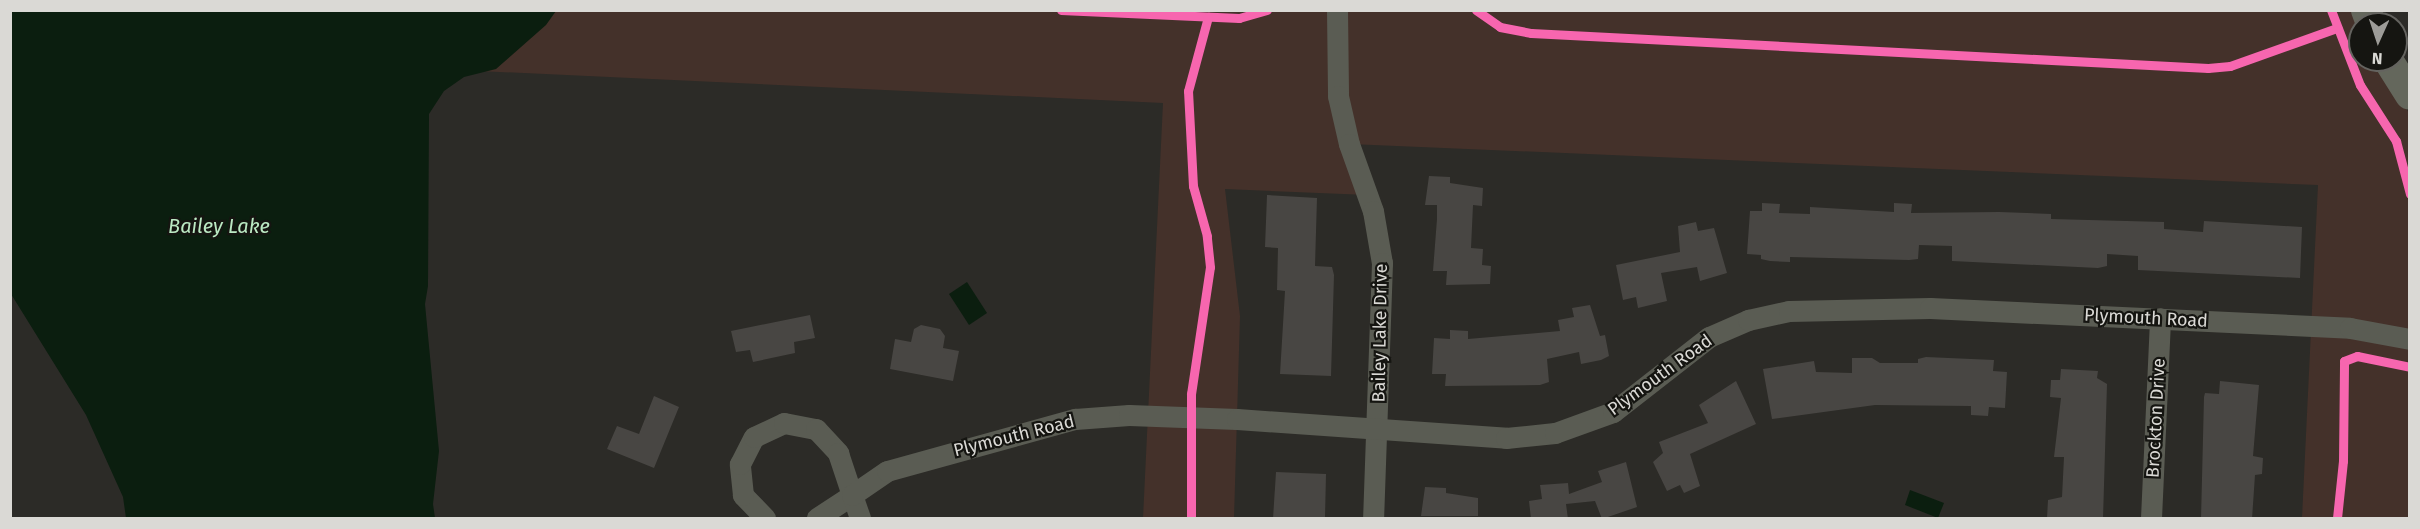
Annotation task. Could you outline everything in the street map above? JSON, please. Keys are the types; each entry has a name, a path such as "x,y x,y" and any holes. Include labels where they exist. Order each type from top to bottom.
{"street":[{"name":"Bailey Lake Drive","path":"1337,10 1338,96 1349,144 1373,211 1383,263 1373,519"},
{"path":"2395,72 2409,95"},
{"name":"Plymouth Road","path":"817,519 898,467 1048,425 1094,417 1247,420 1377,431 1506,438 1572,429 1625,404 1709,337 1736,324 1773,314 1920,308 2350,328 2409,339"},
{"name":"Brockton Drive","path":"2151,519 2160,318"},
{"path":"765,519 743,495 740,464 754,437 784,423 816,429 828,439 860,519"}],"shaded area":[{"path":"11,10 2355,11 2348,12 2348,72 2383,72 2409,113 2409,518 2302,518 2318,185 1350,144 1368,195 1225,189 1240,316 1234,518 1143,518 1163,103 11,49"}],"water":[{"name":"Bailey Lake","path":"11,10 556,11 546,25 496,69 464,77 444,91 429,114 428,286 425,304 439,451 433,504 435,518 126,518 123,497 86,415 11,294"},
{"path":"967,282 987,313 969,325 949,294"},
{"path":"1910,490 1944,503 1938,518 1905,505"}],"building":[{"path":"1429,176 1450,177 1450,183 1483,188 1482,206 1473,205 1471,248 1483,249 1482,265 1491,266 1490,284 1446,285 1447,271 1433,271 1437,205 1425,205"},
{"path":"1267,195 1317,198 1315,266 1332,267 1334,275 1331,376 1280,374 1285,291 1277,290 1278,248 1265,247"},
{"path":"1762,203 1780,204 1779,213 1810,214 1810,207 1894,212 1894,203 1912,204 1911,213 2051,214 2051,219 2164,222 2164,229 2203,232 2204,221 2302,227 2300,278 2138,270 2138,256 2107,254 2107,266 2098,268 1952,261 1952,246 1919,245 1918,259 1909,260 1790,257 1790,262 1770,261 1761,259 1761,255 1747,254 1750,211 1762,211"},
{"path":"1696,222 1698,231 1714,228 1727,273 1700,281 1697,267 1661,273 1667,301 1638,308 1636,297 1623,300 1616,265 1680,252 1678,226"},
{"path":"1590,305 1600,336 1605,335 1609,356 1601,360 1581,364 1579,352 1547,359 1549,382 1540,385 1445,386 1446,374 1432,374 1434,338 1450,339 1450,330 1468,331 1468,339 1560,331 1558,320 1574,317 1572,308"},
{"path":"810,315 815,338 794,342 795,353 753,362 750,350 736,352 731,331"},
{"path":"921,325 940,329 945,336 943,348 959,351 953,381 890,369 895,339 911,342 914,329"},
{"path":"1926,357 1994,360 1993,371 2007,372 2005,408 1989,407 1988,416 1971,415 1971,406 1875,405 1772,419 1763,369 1814,361 1816,372 1852,373 1852,358 1872,358 1880,363 1918,363 1918,359"},
{"path":"2061,369 2098,371 2097,378 2107,384 2103,519 2047,518 2048,500 2062,497 2064,457 2054,457 2061,398 2050,397 2051,380 2060,380"},
{"path":"1736,381 1756,424 1690,454 1700,486 1684,493 1680,485 1667,491 1653,462 1663,453 1659,442 1708,423 1699,405"},
{"path":"2220,381 2259,385 2253,456 2263,458 2262,474 2255,475 2252,519 2201,519 2204,397 2205,393 2219,394"},
{"path":"654,396 679,407 654,468 607,449 617,426 639,434"},
{"path":"1626,462 1637,507 1602,519 1595,501 1566,504 1568,519 1531,519 1529,501 1542,499 1540,485 1568,483 1569,494 1602,482 1598,471"},
{"path":"1276,472 1326,474 1325,517 1273,519"},
{"path":"1425,487 1446,488 1446,493 1478,498 1478,516 1421,516"}],"cycle path":[{"path":"1061,10 1239,18 1267,10"},
{"path":"1476,10 1500,27 1531,33 2208,68 2230,66 2337,28"},
{"path":"2331,10 2360,85 2396,141 2410,194"},
{"path":"1191,518 1191,394 1210,267 1207,236 1193,186 1188,91 1208,17"},
{"path":"2337,518 2343,461 2344,361 2357,356 2410,367"}]}
